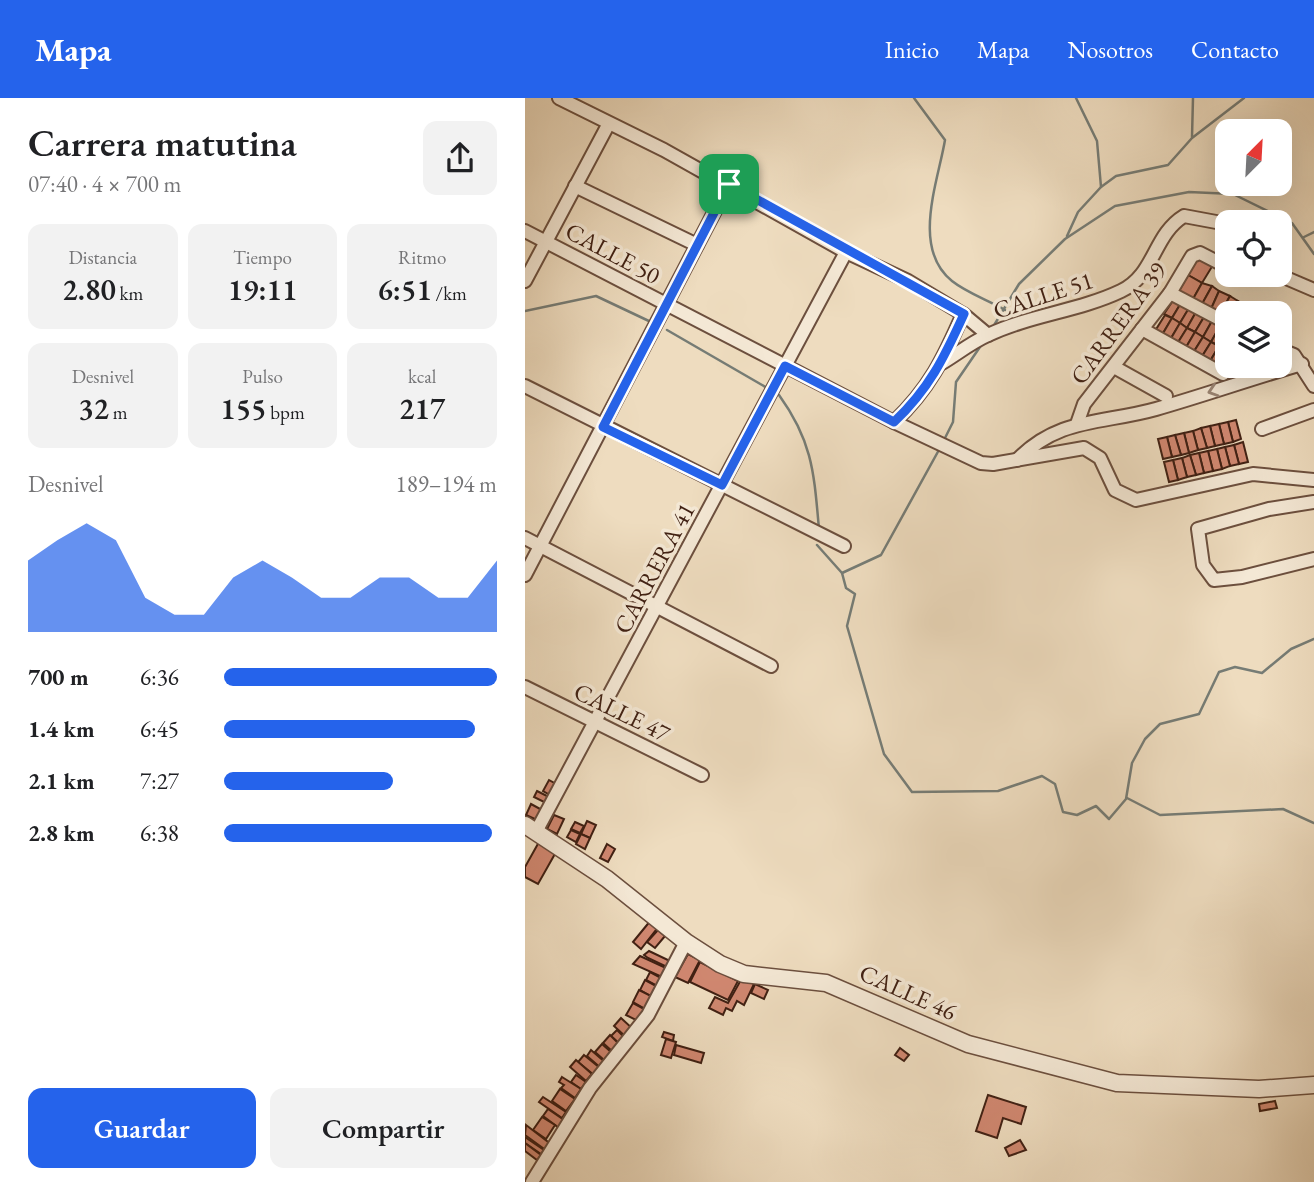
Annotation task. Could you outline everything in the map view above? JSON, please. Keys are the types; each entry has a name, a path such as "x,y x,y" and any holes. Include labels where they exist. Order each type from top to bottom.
{"street":[{"name":"CALLE 51","path":"559,98 729,184 846,252 908,281 964,314 988,335 1128,287 1147,270 1160,237 1169,225 1184,216 1215,222"},
{"path":"525,281 608,125"},
{"path":"525,575 729,184"},
{"path":"575,187 697,245"},
{"name":"CALLE 50","path":"525,231 894,422 981,463 993,464 1084,448 1093,451 1100,458 1115,490 1123,496 1136,499 1253,474 1314,480"},
{"name":"CARRERA 41","path":"531,827 595,723 846,252"},
{"name":"CARRERA 39","path":"1077,424 1084,404 1170,293 1192,256 1200,253 1215,261"},
{"path":"1292,281 1314,290"},
{"path":"1170,293 1215,317"},
{"path":"894,422 920,397 942,363 964,314"},
{"path":"1142,330 1215,370"},
{"path":"942,363 988,335"},
{"path":"1292,354 1314,386"},
{"path":"1017,460 1031,446 1052,432 1077,424 1154,410 1302,365"},
{"path":"1114,367 1166,396"},
{"path":"525,386 844,546"},
{"path":"1262,429 1314,410"},
{"path":"1314,502 1269,509 1198,529 1203,565 1214,580 1242,577 1314,559"},
{"path":"525,538 771,666"},
{"name":"CALLE 47","path":"525,687 702,775"},
{"name":"CALLE 46","path":"531,827 660,918 686,942 720,964 744,974 826,983 968,1044 1117,1083 1259,1089 1314,1085"},
{"path":"532,1182 590,1088 648,1016 686,942"}],"building":[{"path":"1198,257 1213,265 1202,283 1188,275"},
{"path":"1188,275 1202,283 1193,299 1179,291"},
{"path":"1202,283 1212,286 1202,304 1193,299"},
{"path":"1212,286 1219,291 1211,309 1202,304"},
{"path":"1219,291 1230,296 1227,301 1215,301 1215,311 1211,309"},
{"path":"1174,299 1181,303 1172,318 1164,314"},
{"path":"1181,303 1189,308 1180,323 1172,318"},
{"path":"1189,308 1196,312 1187,328 1180,323"},
{"path":"1196,312 1204,317 1195,332 1187,328"},
{"path":"1165,315 1172,318 1162,335 1155,331"},
{"path":"1204,317 1212,321 1203,337 1195,332"},
{"path":"1172,318 1180,323 1170,340 1162,335"},
{"path":"1212,321 1215,323 1215,335 1211,342 1203,337"},
{"path":"1180,323 1187,328 1177,344 1170,340"},
{"path":"1187,328 1195,332 1185,349 1177,344"},
{"path":"1195,332 1203,337 1193,353 1185,349"},
{"path":"1203,337 1211,342 1201,358 1193,353"},
{"path":"1211,342 1215,344 1215,353 1209,363 1201,358"},
{"path":"1215,353 1215,367 1209,363"},
{"path":"1236,420 1241,439 1233,442 1228,422"},
{"path":"1228,422 1233,442 1224,444 1219,424"},
{"path":"1219,424 1224,444 1215,446 1210,426"},
{"path":"1210,426 1215,446 1207,448 1201,428"},
{"path":"1201,428 1207,448 1198,450 1193,431"},
{"path":"1193,431 1198,450 1189,453 1184,433"},
{"path":"1184,433 1189,453 1181,455 1175,435"},
{"path":"1175,435 1181,455 1172,457 1167,437"},
{"path":"1167,437 1172,457 1163,459 1158,439"},
{"path":"1243,442 1248,462 1239,464 1234,445"},
{"path":"1234,445 1239,464 1230,466 1225,447"},
{"path":"1225,447 1230,466 1222,469 1217,449"},
{"path":"1217,449 1222,469 1213,471 1208,451"},
{"path":"1208,451 1213,471 1204,473 1199,453"},
{"path":"1199,453 1204,473 1196,475 1190,455"},
{"path":"1190,455 1196,475 1187,477 1182,458"},
{"path":"1182,458 1187,477 1178,480 1173,460"},
{"path":"1173,460 1178,480 1169,482 1164,462"},
{"path":"549,780 556,784 550,795 543,791"},
{"path":"537,791 549,797 546,803 534,797"},
{"path":"531,804 542,810 537,820 526,815"},
{"path":"554,815 564,819 557,834 547,829"},
{"path":"587,821 596,825 590,838 581,834"},
{"path":"575,822 584,826 580,833 571,829"},
{"path":"571,830 580,834 576,842 567,837"},
{"path":"581,834 590,838 585,849 576,844"},
{"path":"539,842 556,852 538,884 525,877 525,867"},
{"path":"607,844 615,849 608,862 600,858"},
{"path":"651,920 659,926 641,949 633,942"},
{"path":"658,930 665,936 655,948 647,942"},
{"path":"649,951 670,961 667,967 644,955"},
{"path":"688,954 700,960 688,983 675,977"},
{"path":"640,956 666,968 662,977 633,964"},
{"path":"700,962 738,981 728,1000 690,982"},
{"path":"650,972 663,979 659,987 646,980"},
{"path":"742,978 754,984 744,1005 737,1001 732,1011 726,1008 723,1015 709,1008 715,997 728,1003"},
{"path":"645,980 658,987 652,997 640,990"},
{"path":"755,984 768,990 764,999 751,993"},
{"path":"639,990 653,997 647,1010 633,1002"},
{"path":"633,1003 646,1010 640,1022 626,1015"},
{"path":"621,1018 634,1030 627,1038 614,1026"},
{"path":"617,1030 626,1039 621,1045 611,1036"},
{"path":"664,1032 674,1035 673,1041 662,1037"},
{"path":"610,1035 620,1045 613,1052 603,1043"},
{"path":"666,1039 676,1042 671,1058 661,1055"},
{"path":"602,1044 611,1052 604,1060 595,1052"},
{"path":"676,1045 704,1053 701,1063 674,1055"},
{"path":"900,1048 909,1055 904,1061 895,1055"},
{"path":"591,1050 606,1063 602,1069 587,1056"},
{"path":"584,1055 600,1068 594,1075 578,1062"},
{"path":"576,1060 592,1074 586,1081 570,1067"},
{"path":"576,1075 586,1082 581,1089 571,1082"},
{"path":"562,1077 581,1089 575,1098 561,1088 564,1085 559,1082"},
{"path":"560,1089 575,1099 566,1111 552,1101"},
{"path":"988,1095 1026,1107 1021,1124 1003,1118 997,1138 976,1131"},
{"path":"543,1097 566,1112 562,1118 539,1102"},
{"path":"1275,1101 1277,1108 1260,1111 1259,1104"},
{"path":"548,1109 564,1120 559,1128 543,1116"},
{"path":"542,1117 555,1125 546,1139 533,1130"},
{"path":"526,1125 552,1145 547,1151 525,1135"},
{"path":"525,1137 544,1150 541,1154 525,1143"},
{"path":"1020,1140 1026,1150 1009,1156 1005,1148"},
{"path":"525,1143 541,1155 537,1160 525,1151"}],"waterway":[{"path":"914,98 945,140 933,194 930,233 933,251 940,267 952,281 1005,310"},
{"path":"1076,98 1097,141 1101,187"},
{"path":"1192,137 1193,98"},
{"path":"1067,236 1078,212 1101,187 1116,176 1168,165 1192,138 1244,98"},
{"path":"993,327 1019,284 1065,239 1115,206 1189,192 1233,194 1292,223 1314,254"},
{"path":"1304,237 1314,232"},
{"path":"525,311 596,296 651,322"},
{"path":"667,330 769,389"},
{"path":"943,442 953,422 956,382 982,344"},
{"path":"779,395 799,428 810,459 819,529"},
{"path":"842,573 881,555 940,448"},
{"path":"817,545 842,573 846,588 855,594 847,626 884,754 912,792 998,791 1042,776 1055,784 1063,812 1077,815 1096,806 1109,819 1126,799 1132,763 1145,739 1160,724 1199,714 1219,672 1235,667 1262,673 1291,649 1314,639"},
{"path":"1127,798 1160,815 1283,809 1314,823"}],"route":[{"path":"729,184 846,252 908,281 964,314 942,363 920,397 894,422 785,366 722,485 603,427 729,184"}]}
